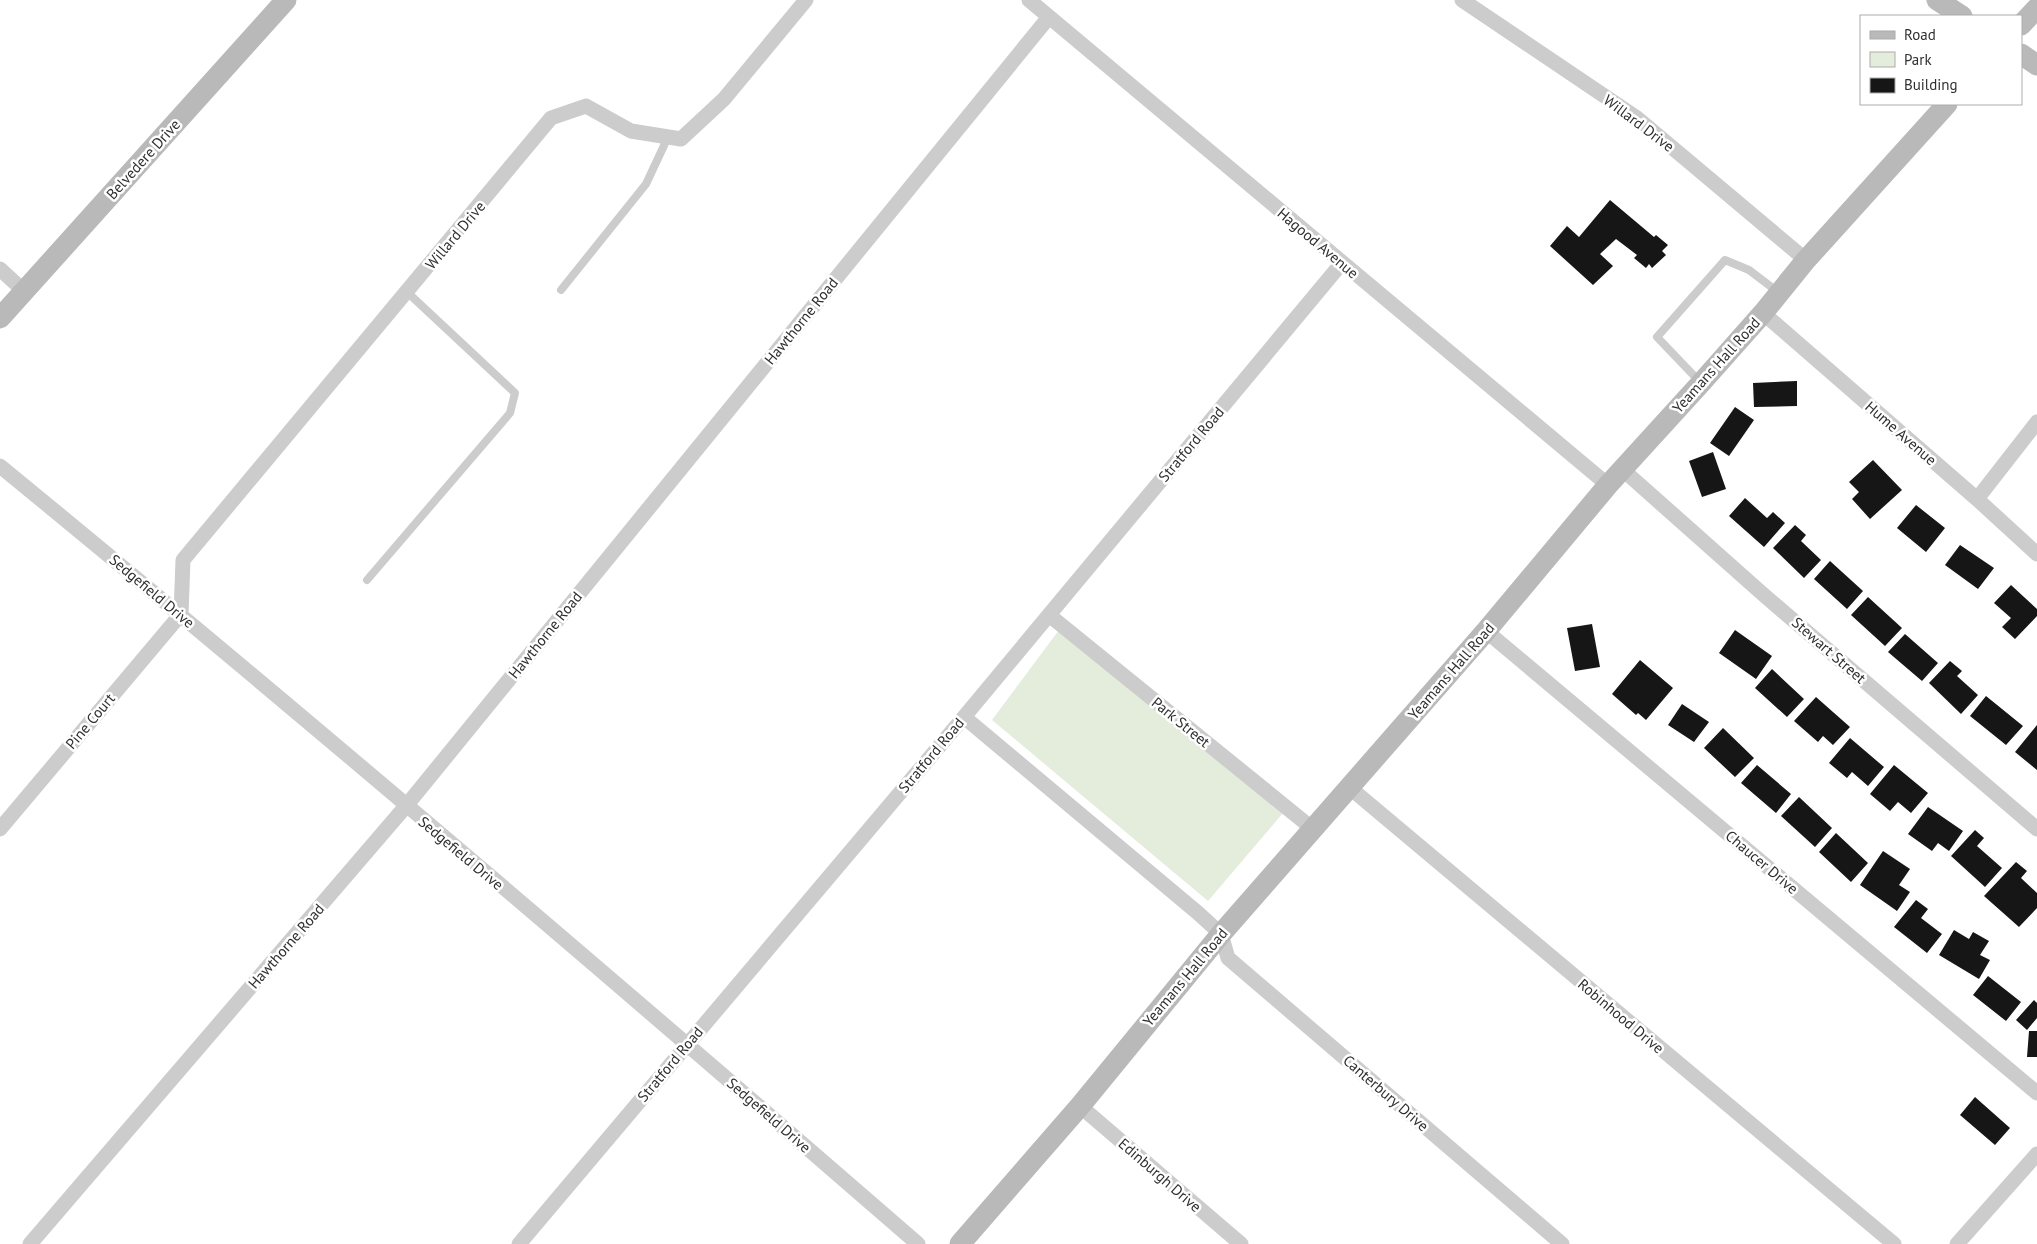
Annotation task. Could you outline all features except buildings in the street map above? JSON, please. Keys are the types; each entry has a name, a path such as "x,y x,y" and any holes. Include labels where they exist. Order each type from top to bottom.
{"street":[{"name":"Belvedere Drive","path":"0,318 286,0"},
{"name":"Willard Drive","path":"181,614 183,560 551,118 586,106 631,131 681,139 724,99 806,0"},
{"name":"Hagood Avenue","path":"1029,0 1341,264 1608,485"},
{"name":"Willard Drive","path":"1462,0 1636,118 1806,260"},
{"path":"1936,0 1960,15"},
{"path":"2022,23 2037,8"},
{"name":"Hawthorne Road","path":"38,1241 406,806 1049,17"},
{"path":"2022,55 2037,65"},
{"name":"Yeamans Hall Road","path":"960,1244 1080,1106 1221,934 1486,631 1608,485 1701,383 1763,313 1806,260 1946,105"},
{"name":"Stratford Road","path":"519,1244 964,717 1341,264"},
{"path":"0,269 24,291"},
{"name":"Hume Avenue","path":"1763,313 1977,499 2037,554"},
{"path":"1977,499 2037,422"},
{"name":"Sedgefield Drive","path":"0,466 181,614 687,1043 918,1244"},
{"name":"Stewart Street","path":"1622,469 1765,596 2037,829"},
{"name":"Pine Court","path":"0,829 181,614"},
{"name":"Park Street","path":"1049,615 1313,829"},
{"name":"Chaucer Drive","path":"1486,631 2037,1093"},
{"path":"964,717 1221,934"},
{"name":"Robinhood Drive","path":"1349,787 1894,1244"},
{"name":"Canterbury Drive","path":"1221,934 1228,958 1562,1244"},
{"name":"Edinburgh Drive","path":"1080,1106 1241,1244"},
{"path":"1957,1244 2037,1154"}],"lane":[{"path":"561,290 646,184 668,137"},
{"path":"1701,383 1658,337 1725,260 1749,270 1780,293"},
{"path":"367,580 510,413 515,393 407,292"}],"green space":[{"path":"1059,630 1283,813 1208,901 992,720"}]}
